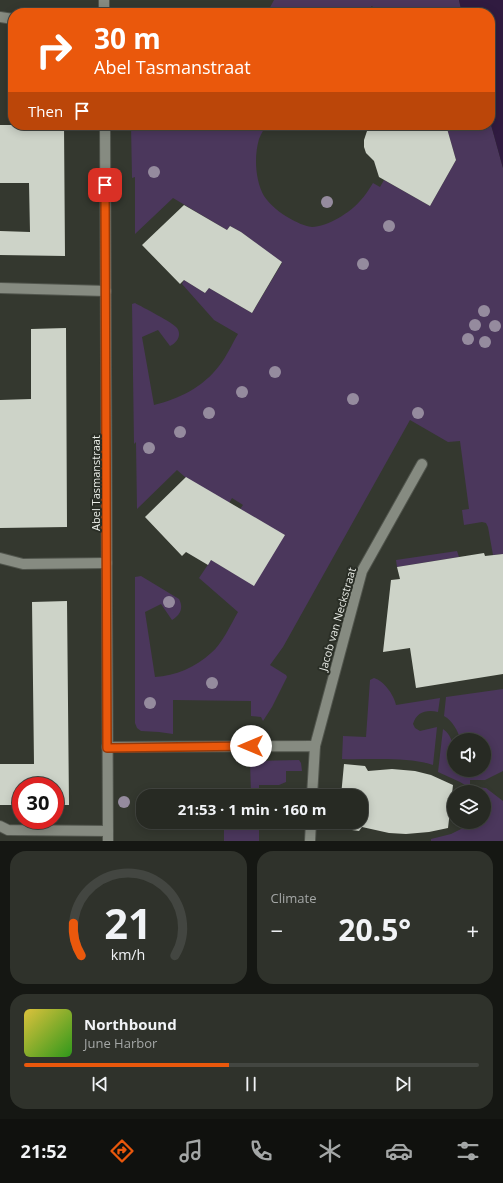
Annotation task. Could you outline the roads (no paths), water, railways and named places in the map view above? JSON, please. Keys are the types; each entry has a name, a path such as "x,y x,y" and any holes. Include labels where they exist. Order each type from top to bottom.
{"street":[{"name":"Abel Tasmanstraat","path":"105,130 108,836"},
{"path":"0,288 106,290"},
{"name":"Jacob van Neckstraat","path":"312,789 315,746 362,571 422,464"},
{"path":"0,558 23,564 107,563"},
{"path":"107,748 315,746"},
{"path":"0,826 8,830 108,836"},
{"path":"310,841 311,829"}]}
